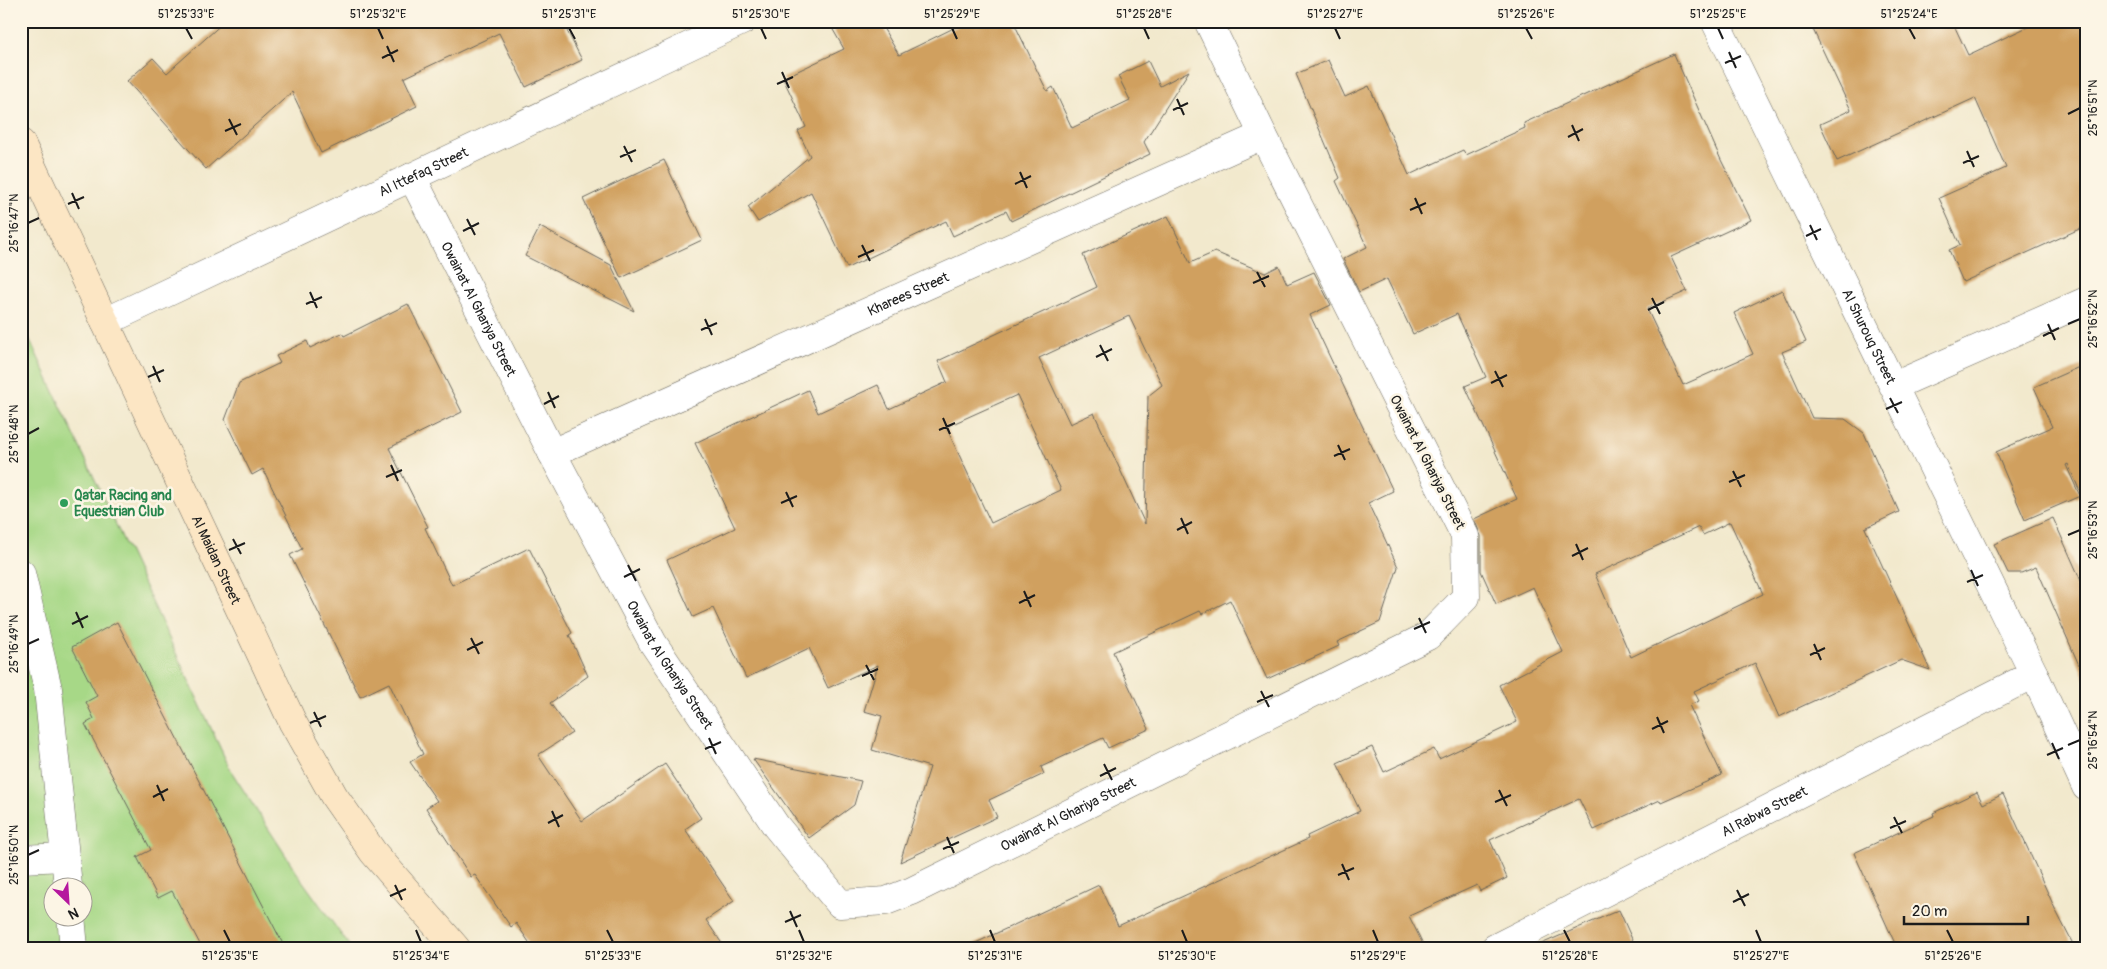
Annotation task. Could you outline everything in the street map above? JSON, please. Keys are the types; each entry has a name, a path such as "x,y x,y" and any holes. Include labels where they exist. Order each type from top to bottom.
{"street":[{"name":"Al Ittefaq Street","path":"105,322 742,21"},
{"name":"Owainat Al Ghariya Street","path":"412,177 552,453 653,643 776,826 840,904 886,901 912,890 1428,636 1466,597 1465,536 1263,135 1208,21"},
{"name":"Al Shurouq Street","path":"1716,21 2034,674 2086,787"},
{"name":"Kharees Street","path":"552,453 1263,135"},
{"name":"Al Maidan Street","path":"21,143 293,723 334,796 373,852 456,948"},
{"path":"1894,386 2086,301"},
{"path":"21,573 48,689 67,876"},
{"name":"Al Rabwa Street","path":"1495,948 2034,674"},
{"path":"21,858 65,857"},
{"path":"72,926 74,948"}],"green space":[{"name":"Qatar Racing and Equestrian Club","path":"21,321 231,771 301,879 351,948 21,948"}],"building":[{"path":"225,21 562,21 582,60 526,87 499,33 404,78 417,106 321,153 292,92 206,169 127,81 153,58 167,73"},
{"path":"828,21 879,21 899,55 968,21 1013,21 1047,91 1053,87 1072,128 1130,100 1118,76 1148,61 1160,86 1189,71 1144,142 1150,154 1011,221 1006,211 953,236 946,221 847,268 811,192 758,222 748,207 810,156 798,131 806,127 783,78 844,49"},
{"path":"1809,21 1952,21 1968,55 2040,21 2086,21 2086,226 1963,282 1949,250 1960,245 1939,198 2006,168 1975,98 1837,161 1820,124 1851,110"},
{"path":"1674,54 1721,160 1751,220 1671,257 1687,291 1647,309 1683,385 1753,354 1734,313 1782,290 1806,342 1782,352 1812,418 1845,419 1864,433 1899,512 1865,528 1930,670 1901,660 1779,717 1755,663 1694,691 1699,701 1689,705 1722,775 1661,802 1660,800 1594,830 1579,799 1490,840 1507,878 1480,891 1477,885 1409,916 1425,948 965,948 1099,885 1118,926 1308,839 1307,836 1360,811 1337,763 1372,747 1384,772 1434,749 1439,759 1517,722 1499,685 1563,652 1533,587 1496,604 1481,571 1481,536 1474,519 1517,499 1465,386 1486,377 1457,314 1413,334 1387,279 1359,292 1343,259 1367,247 1336,181 1340,178 1296,74 1328,60 1345,97 1369,86 1409,175 1463,150 1466,155 1525,128 1524,123","holes":["1730,522 1763,594 1631,657 1595,574 1699,527 1703,535"]},
{"path":"664,160 702,240 621,278 583,199"},
{"path":"1168,216 1190,263 1215,252 1265,273 1279,266 1287,284 1314,272 1331,305 1310,315 1393,491 1368,503 1398,567 1380,622 1337,642 1339,646 1267,679 1230,600 1202,614 1200,611 1113,652 1149,729 1108,748 1103,738 1041,767 1044,774 989,800 997,817 900,862 930,767 872,750 882,716 864,711 878,665 828,688 809,648 746,678 713,608 693,617 667,560 735,528 695,443 808,390 818,413 878,385 889,409 947,382 938,361 1097,287 1083,255","holes":["1129,316 1162,385 1148,396 1145,524 1094,413 1070,424 1039,358","1017,395 1061,490 991,523 946,427"]},
{"path":"540,227 611,265 634,311 525,256"},
{"path":"408,304 462,412 389,448 428,527 425,528 452,585 529,548 572,633 569,635 588,676 550,703 572,733 538,755 582,821 665,764 701,818 685,829 734,901 706,920 725,948 533,948 516,923 511,927 475,875 471,877 426,808 437,801 410,762 423,754 389,683 360,697 290,555 302,549 263,469 252,475 225,420 239,383 280,363 276,356 307,341 310,348 342,333 344,336"},
{"path":"2086,364 2086,505 2068,464 2066,465 2080,496 2025,520 1996,452 2052,427 2034,387"},
{"path":"2053,518 2086,592 2086,681 2036,567 2021,573 2008,573 1994,544"},
{"path":"117,622 285,948 202,948 172,891 158,898 137,857 151,850 85,724 94,719 86,702 97,696 72,647"},
{"path":"753,759 861,781 854,805 809,838"},
{"path":"1977,792 1983,804 2003,794 2056,911 2075,948 1897,948 1854,853 1934,816 1933,813"},
{"path":"1619,910 1636,948 1532,948"}],"place":[{"name":"Qatar Racing and Equestrian Club","path":"64,503"}]}
